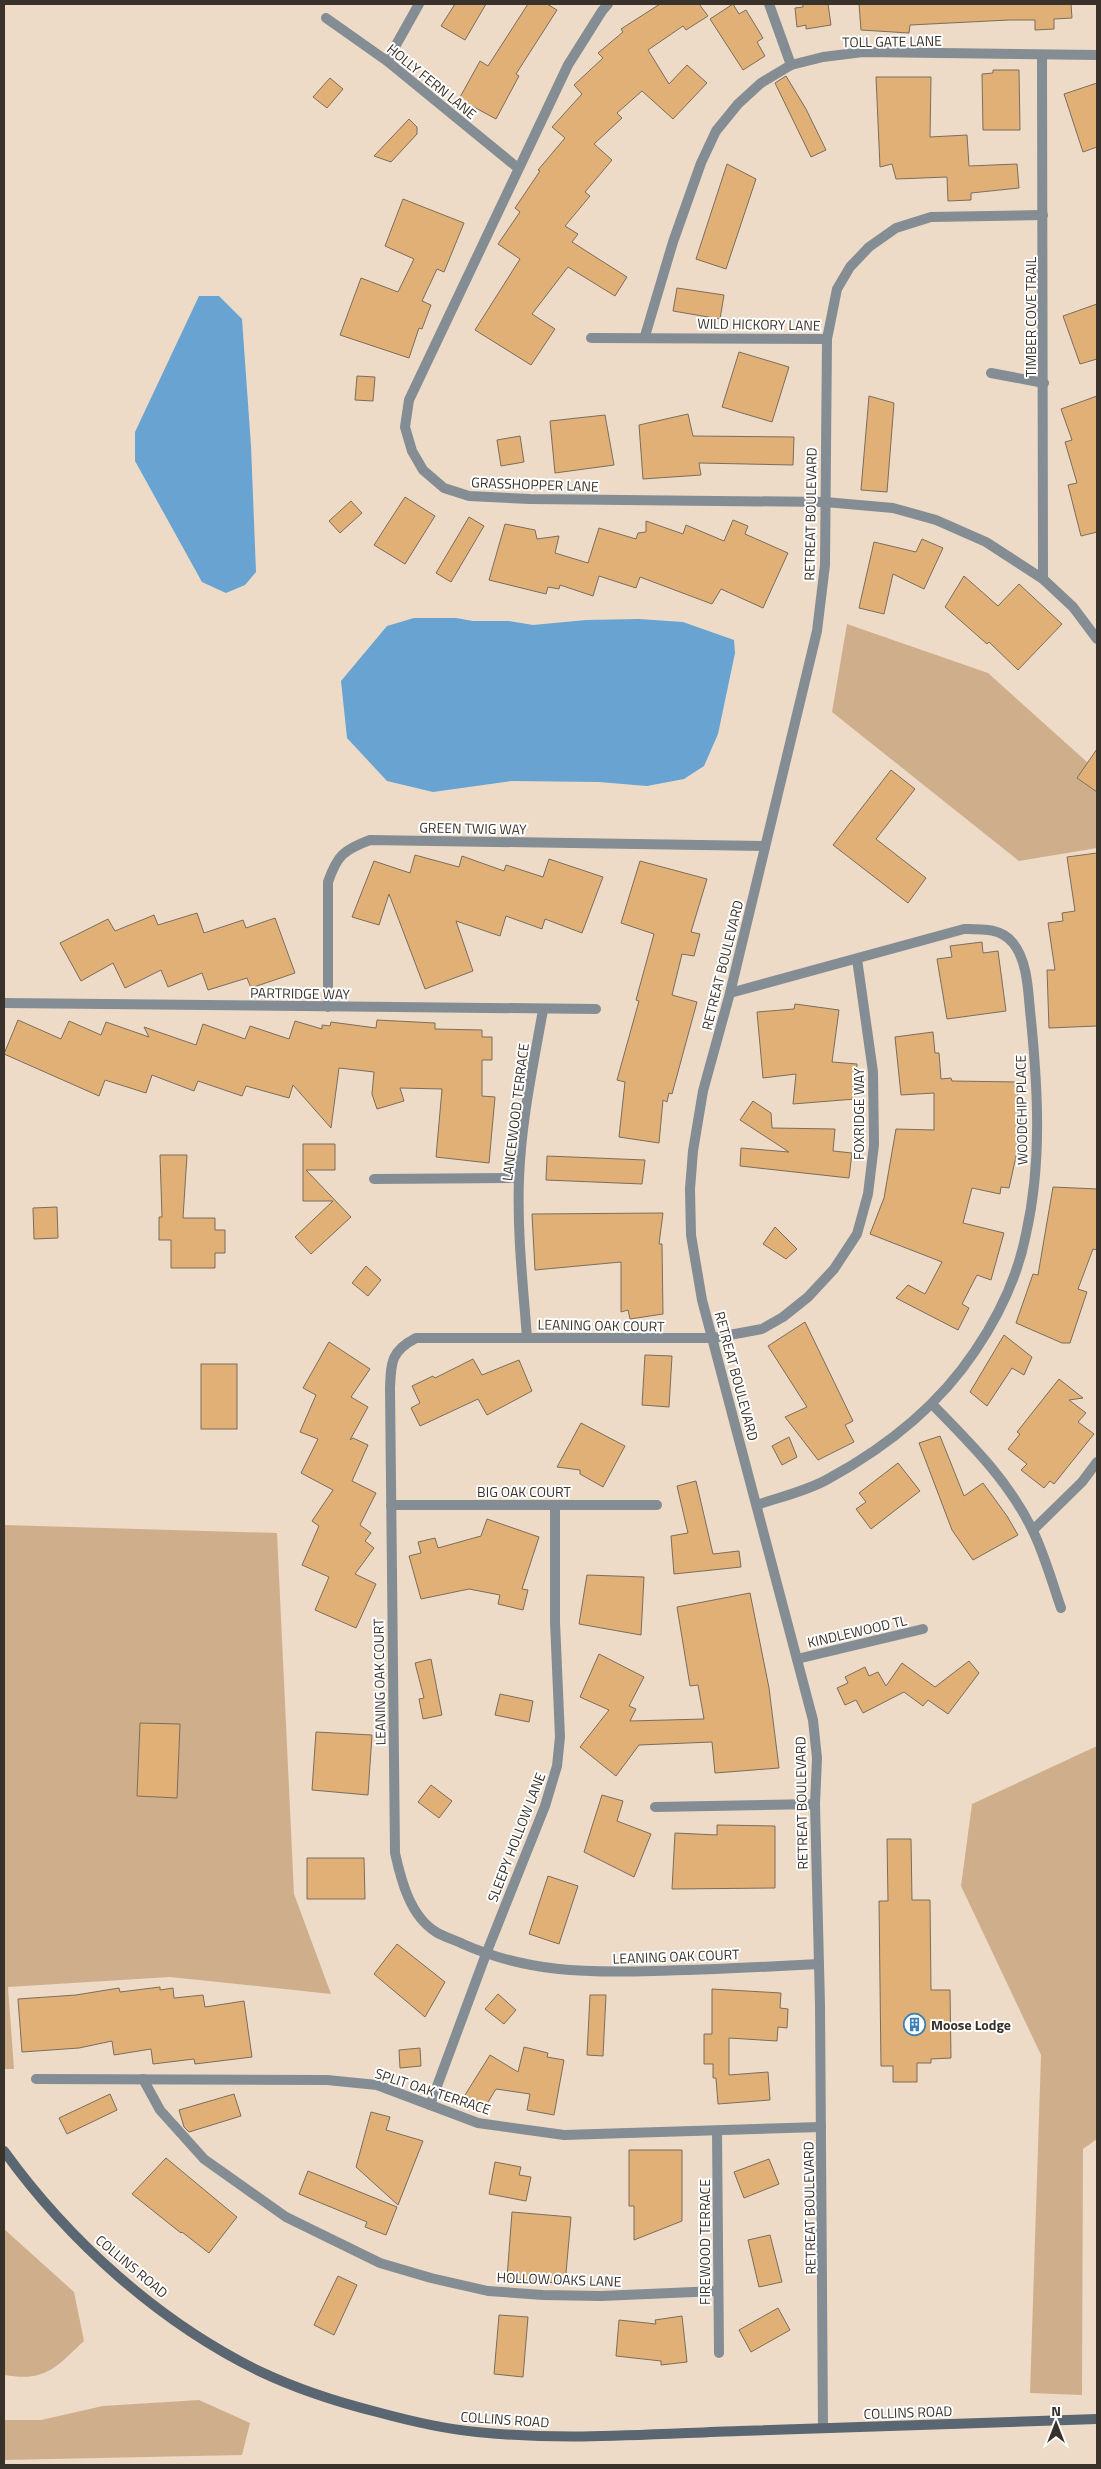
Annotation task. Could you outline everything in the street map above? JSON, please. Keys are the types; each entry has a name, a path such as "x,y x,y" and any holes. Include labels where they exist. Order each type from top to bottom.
{"street":[{"path":"387,61 418,4"},
{"name":"GRASSHOPPER LANE","path":"608,4 568,65 409,400 405,427 412,451 424,470 444,488 469,496 530,499 825,502 893,508 936,520 986,542 1043,579 1073,607 1097,639"},
{"path":"769,4 791,65"},
{"name":"HOLLY FERN LANE","path":"326,18 387,61 518,168"},
{"name":"TOLL GATE LANE","path":"645,336 673,242 701,163 716,131 738,104 761,82 791,65 823,57 864,52 1097,55"},
{"name":"TIMBER COVE TRAIL","path":"1042,55 1043,579"},
{"name":"WILD HICKORY LANE","path":"592,338 645,336 827,339 837,290 850,266 869,247 896,228 931,217 1043,214"},
{"name":"RETREAT BOULEVARD","path":"823,2428 819,1964 815,1804 817,1758 813,1720 702,1300 691,1236 690,1189 703,1090 730,993 817,631 825,565 827,339"},
{"path":"991,373 1044,384"},
{"name":"GREEN TWIG WAY","path":"328,1007 328,882 335,863 348,848 370,840 765,846"},
{"name":"WOODCHIP PLACE","path":"730,993 964,930 989,928 1012,942 1019,954 1027,983 1036,1074 1038,1148 1026,1236 1011,1281 993,1322 974,1352 932,1404 881,1445 827,1480 757,1505"},
{"name":"FOXRIDGE WAY","path":"713,1338 762,1329 783,1317 808,1297 834,1269 857,1234 868,1194 874,1145 874,1072 857,958"},
{"name":"PARTRIDGE WAY","path":"4,1003 543,1010 596,1009"},
{"name":"LANCEWOOD TERRACE","path":"527,1338 519,1222 519,1178 527,1102 543,1010"},
{"path":"374,1179 519,1178"},
{"name":"LEANING OAK COURT","path":"713,1338 416,1338 401,1346 391,1365 390,1388 395,1853 402,1884 417,1912 435,1932 486,1954 524,1964 584,1973 679,1971 819,1964"},
{"path":"932,1404 988,1462 1015,1499 1033,1530 1061,1608"},
{"path":"1033,1530 1082,1482 1097,1462"},
{"name":"BIG OAK COURT","path":"391,1504 657,1505"},
{"name":"SLEEPY HOLLOW LANE","path":"430,2105 486,1954 545,1806 557,1766 560,1737 555,1622 555,1506"},
{"name":"KINDLEWOOD TL","path":"797,1659 923,1629"},
{"path":"655,1807 815,1804"},
{"name":"SPLIT OAK TERRACE","path":"36,2079 327,2080 377,2085 478,2123 564,2135 821,2127"},
{"name":"HOLLOW OAKS LANE","path":"143,2079 160,2110 204,2159 286,2217 380,2262 431,2278 488,2290 516,2293 601,2296 717,2290"},
{"name":"FIREWOOD TERRACE","path":"717,2131 719,2353"},
{"name":"COLLINS ROAD","path":"4,2151 24,2179 76,2237 141,2294 181,2325 261,2372 349,2405 419,2424 520,2436 573,2436 1097,2419"}],"shaded area":[{"path":"847,624 988,673 1097,771 1097,848 1019,861 832,712"},
{"path":"4,1525 277,1533 294,1894 331,1994 170,1977 8,1987 14,2069 4,2069"},
{"path":"1097,1746 1097,2139 1083,2149 1082,2395 1030,2393 1041,2055 961,1886 972,1804"},
{"path":"4,2229 74,2292 84,2341 49,2371 40,2374 18,2377 4,2375"},
{"path":"199,2400 250,2423 242,2455 4,2460 4,2420 41,2420 103,2406"}],"water":[{"path":"199,296 219,296 242,319 251,446 256,572 245,585 226,593 202,582 135,461 135,432"},
{"path":"414,618 509,621 533,625 586,620 639,619 683,622 734,640 735,653 718,734 704,766 684,779 647,786 599,782 511,781 433,792 387,781 347,738 341,681 387,626"}],"building":[{"path":"455,4 486,4 465,40 441,26"},
{"path":"528,4 547,4 557,10 516,74 519,76 496,119 459,99 480,61 488,66"},
{"path":"660,4 699,4 708,16 686,30 683,26 648,50 669,84 687,65 707,83 673,119 642,91 617,113 622,118 594,144 612,160 585,192 590,196 565,226 578,234 572,242 627,277 615,296 568,267 532,314 555,329 531,365 475,330 520,259 498,244 520,212 515,208 540,171 538,170 565,138 552,127 582,94 574,85 603,58 598,53 623,32 621,29"},
{"path":"733,4 739,14 746,10 763,38 757,42 765,56 743,70 710,19"},
{"path":"803,4 828,4 831,25 806,29 806,25 797,27 795,8 803,7"},
{"path":"859,4 1071,4 1072,18 1054,19 1054,29 1035,30 1035,20 1009,20 910,25 909,33 861,30"},
{"path":"993,70 1019,70 1020,130 983,130 982,74 993,73"},
{"path":"786,76 806,109 826,150 811,157 775,83"},
{"path":"876,77 931,77 930,137 967,135 969,166 1017,164 1019,188 971,193 971,200 948,201 947,177 896,179 892,164 880,167"},
{"path":"330,78 343,89 327,108 313,97"},
{"path":"1097,83 1097,147 1083,152 1064,94"},
{"path":"409,119 417,127 417,134 391,162 374,156"},
{"path":"727,164 756,179 726,269 696,259"},
{"path":"403,199 464,223 444,272 437,269 422,301 431,305 422,329 419,328 409,358 340,335 361,278 398,292 414,259 385,246"},
{"path":"677,288 724,295 720,319 673,311"},
{"path":"1097,304 1097,359 1080,364 1063,316"},
{"path":"739,352 789,367 772,422 722,407"},
{"path":"357,376 375,377 373,401 355,400"},
{"path":"869,396 894,403 887,492 861,490"},
{"path":"1097,396 1097,532 1081,536 1068,485 1077,483 1065,442 1072,440 1061,409"},
{"path":"688,414 693,436 794,437 793,465 699,463 701,475 643,479 639,425"},
{"path":"605,415 614,465 555,473 550,421"},
{"path":"520,436 524,462 501,466 497,440"},
{"path":"405,497 435,516 405,564 374,545"},
{"path":"351,501 362,513 340,533 329,521"},
{"path":"469,517 484,526 451,582 436,573"},
{"path":"733,520 748,526 745,534 788,553 763,608 721,589 712,604 640,577 636,588 599,576 593,596 560,585 559,589 548,587 546,594 489,580 505,524 535,530 537,539 559,536 555,553 588,563 599,528 636,539 638,533 646,532 646,521 683,534 686,525 724,541"},
{"path":"922,539 943,548 924,589 893,574 884,614 859,608 874,542 916,552"},
{"path":"964,576 998,606 1019,584 1062,624 1018,670 989,642 987,644 945,607"},
{"path":"1097,749 1097,792 1077,778"},
{"path":"891,770 915,789 876,839 926,878 908,903 833,845"},
{"path":"1097,853 1097,1026 1049,1028 1047,970 1055,970 1048,923 1063,921 1062,913 1075,911 1067,857"},
{"path":"415,855 459,867 462,856 504,871 506,865 543,877 549,859 603,877 582,933 545,919 542,929 506,916 500,936 456,921 473,971 425,989 389,894 379,925 352,917 374,861 410,873"},
{"path":"640,861 707,879 691,932 700,934 694,956 682,954 672,995 697,1002 672,1094 669,1093 667,1102 663,1100 659,1143 619,1137 625,1082 617,1080 639,1001 636,1000 654,934 621,923"},
{"path":"197,913 204,933 243,920 246,928 275,918 295,973 251,988 247,978 208,990 202,973 168,987 161,970 125,988 113,963 81,981 60,943 108,919 115,931 154,915 158,925"},
{"path":"982,942 983,953 998,951 1006,1011 947,1019 937,959 952,957 950,946"},
{"path":"795,1004 839,1010 832,1062 857,1064 855,1099 793,1104 796,1074 763,1078 757,1012 794,1009"},
{"path":"18,1020 61,1039 69,1021 101,1035 106,1022 149,1037 144,1027 196,1045 203,1024 245,1039 250,1026 289,1039 295,1021 322,1029 322,1025 330,1026 331,1022 376,1028 377,1020 435,1023 435,1029 482,1030 482,1037 492,1037 492,1060 482,1060 482,1096 495,1097 489,1163 436,1157 442,1089 400,1088 404,1101 377,1109 372,1094 374,1072 339,1068 331,1128 293,1085 289,1098 246,1086 242,1096 198,1081 194,1091 152,1075 146,1093 105,1080 99,1096 4,1054"},
{"path":"933,1032 935,1053 939,1053 941,1079 951,1078 952,1081 1018,1082 1018,1113 1021,1114 1020,1125 1023,1125 1009,1188 1001,1187 1000,1194 972,1188 963,1223 1004,1233 991,1280 977,1275 962,1304 969,1308 958,1330 896,1298 908,1285 925,1294 942,1262 870,1234 884,1198 896,1129 934,1130 934,1093 901,1095 895,1037"},
{"path":"753,1101 771,1113 772,1128 835,1129 833,1151 852,1153 849,1178 740,1166 741,1148 789,1152 740,1120"},
{"path":"303,1144 335,1144 335,1170 306,1170 351,1217 311,1254 295,1237 333,1201 303,1201"},
{"path":"160,1155 187,1155 183,1218 215,1218 215,1230 225,1230 225,1253 215,1253 215,1268 171,1268 171,1240 159,1240 159,1217 162,1217"},
{"path":"547,1156 645,1160 642,1184 546,1180"},
{"path":"1053,1187 1097,1189 1097,1250 1093,1249 1078,1289 1087,1292 1070,1343 1062,1343 1016,1323 1033,1274 1038,1275"},
{"path":"57,1207 58,1238 34,1239 33,1208"},
{"path":"663,1213 659,1244 662,1244 663,1314 630,1319 628,1310 621,1312 621,1262 535,1270 532,1214"},
{"path":"775,1227 797,1249 786,1259 763,1244"},
{"path":"366,1266 381,1280 368,1296 352,1283"},
{"path":"805,1322 853,1421 845,1425 854,1442 818,1460 785,1417 807,1407 768,1346"},
{"path":"1004,1335 1032,1357 1024,1375 1012,1368 987,1406 970,1392"},
{"path":"329,1342 370,1369 351,1397 368,1407 350,1440 353,1438 368,1445 352,1481 376,1493 360,1525 371,1533 365,1541 374,1548 355,1574 376,1584 356,1628 315,1610 329,1577 302,1565 319,1526 312,1521 333,1490 301,1473 318,1439 300,1432 316,1395 303,1388"},
{"path":"645,1355 672,1356 669,1407 642,1405"},
{"path":"473,1359 482,1375 519,1360 532,1391 487,1415 478,1399 420,1426 411,1408 420,1403 412,1386 433,1376 435,1378"},
{"path":"201,1364 237,1364 237,1429 201,1429"},
{"path":"1059,1379 1083,1398 1069,1400 1086,1413 1078,1422 1094,1434 1054,1484 1050,1481 1044,1488 1021,1470 1027,1464 1008,1449 1020,1434 1017,1432"},
{"path":"581,1423 625,1446 603,1487 580,1474 580,1470 557,1467"},
{"path":"940,1436 964,1496 983,1483 1018,1535 973,1560 952,1530 919,1443"},
{"path":"789,1437 797,1457 782,1465 772,1446"},
{"path":"898,1463 920,1491 871,1529 856,1509 866,1502 859,1493"},
{"path":"696,1481 713,1554 739,1551 741,1567 674,1574 671,1536 688,1533 677,1486"},
{"path":"487,1519 539,1537 522,1589 528,1590 523,1610 498,1604 500,1595 469,1589 421,1599 409,1556 421,1553 418,1542 435,1538 438,1548 481,1536"},
{"path":"587,1575 644,1577 641,1635 579,1624"},
{"path":"750,1593 769,1688 779,1768 715,1773 712,1742 639,1745 616,1776 580,1747 609,1710 580,1697 599,1654 644,1677 629,1706 636,1709 630,1721 704,1719 698,1685 690,1686 677,1607"},
{"path":"431,1659 442,1715 423,1719 419,1699 424,1698 415,1663"},
{"path":"969,1661 979,1673 948,1714 928,1700 923,1706 904,1692 863,1713 856,1700 845,1705 837,1688 848,1683 845,1677 865,1667 869,1676 878,1672 886,1686 902,1663 935,1687"},
{"path":"500,1694 533,1701 529,1722 495,1715"},
{"path":"140,1723 180,1724 177,1798 137,1796"},
{"path":"316,1732 372,1735 368,1795 312,1790"},
{"path":"431,1785 452,1801 439,1818 418,1802"},
{"path":"602,1795 623,1801 617,1821 651,1834 634,1877 584,1852"},
{"path":"717,1825 775,1826 775,1888 672,1889 675,1833 717,1835"},
{"name":"Moose Lodge","path":"887,1839 911,1839 912,1900 930,1900 931,1990 950,1990 951,2058 931,2059 931,2063 917,2063 917,2082 893,2082 893,2066 881,2066 879,1901 888,1901"},
{"path":"307,1858 364,1858 365,1899 307,1899"},
{"path":"548,1876 578,1886 559,1944 529,1934"},
{"path":"397,1944 445,1982 425,2017 374,1974"},
{"path":"160,1987 160,1990 173,1988 174,1998 203,1995 205,2007 244,2001 252,2057 195,2064 194,2059 153,2064 151,2049 114,2055 112,2041 79,2048 22,2052 18,1999 76,1995 119,1988 120,1992"},
{"path":"712,1989 781,1993 780,2008 788,2009 787,2028 778,2027 777,2041 729,2038 729,2075 768,2072 770,2100 718,2104 716,2078 713,2078 713,2064 704,2064 704,2034 712,2034"},
{"path":"498,1994 516,2010 504,2024 485,2009"},
{"path":"590,1995 606,1995 603,2056 587,2055"},
{"path":"524,2047 548,2053 547,2057 564,2060 554,2115 527,2110 530,2094 496,2089 485,2107 465,2095 490,2055 518,2072"},
{"path":"420,2048 421,2066 400,2068 399,2050"},
{"path":"110,2094 117,2110 67,2134 59,2118"},
{"path":"234,2094 241,2116 189,2132 184,2127 179,2110"},
{"path":"371,2112 390,2117 386,2130 423,2141 398,2205 356,2167"},
{"path":"629,2150 682,2150 682,2221 634,2240 634,2206 629,2206"},
{"path":"166,2158 237,2217 209,2253 132,2194"},
{"path":"769,2159 779,2184 744,2198 734,2172"},
{"path":"495,2162 521,2167 519,2175 531,2177 526,2201 489,2194"},
{"path":"308,2171 397,2207 386,2235 365,2227 367,2222 299,2194"},
{"path":"512,2212 571,2217 565,2284 507,2278"},
{"path":"770,2235 782,2282 759,2287 748,2240"},
{"path":"338,2276 357,2285 334,2335 314,2325"},
{"path":"778,2308 790,2330 751,2352 739,2330"},
{"path":"499,2315 528,2317 523,2377 494,2374"},
{"path":"682,2316 687,2362 661,2365 661,2361 616,2356 619,2320 656,2324 655,2320"}],"place":[{"name":"Moose Lodge","path":"915,2024"}]}
